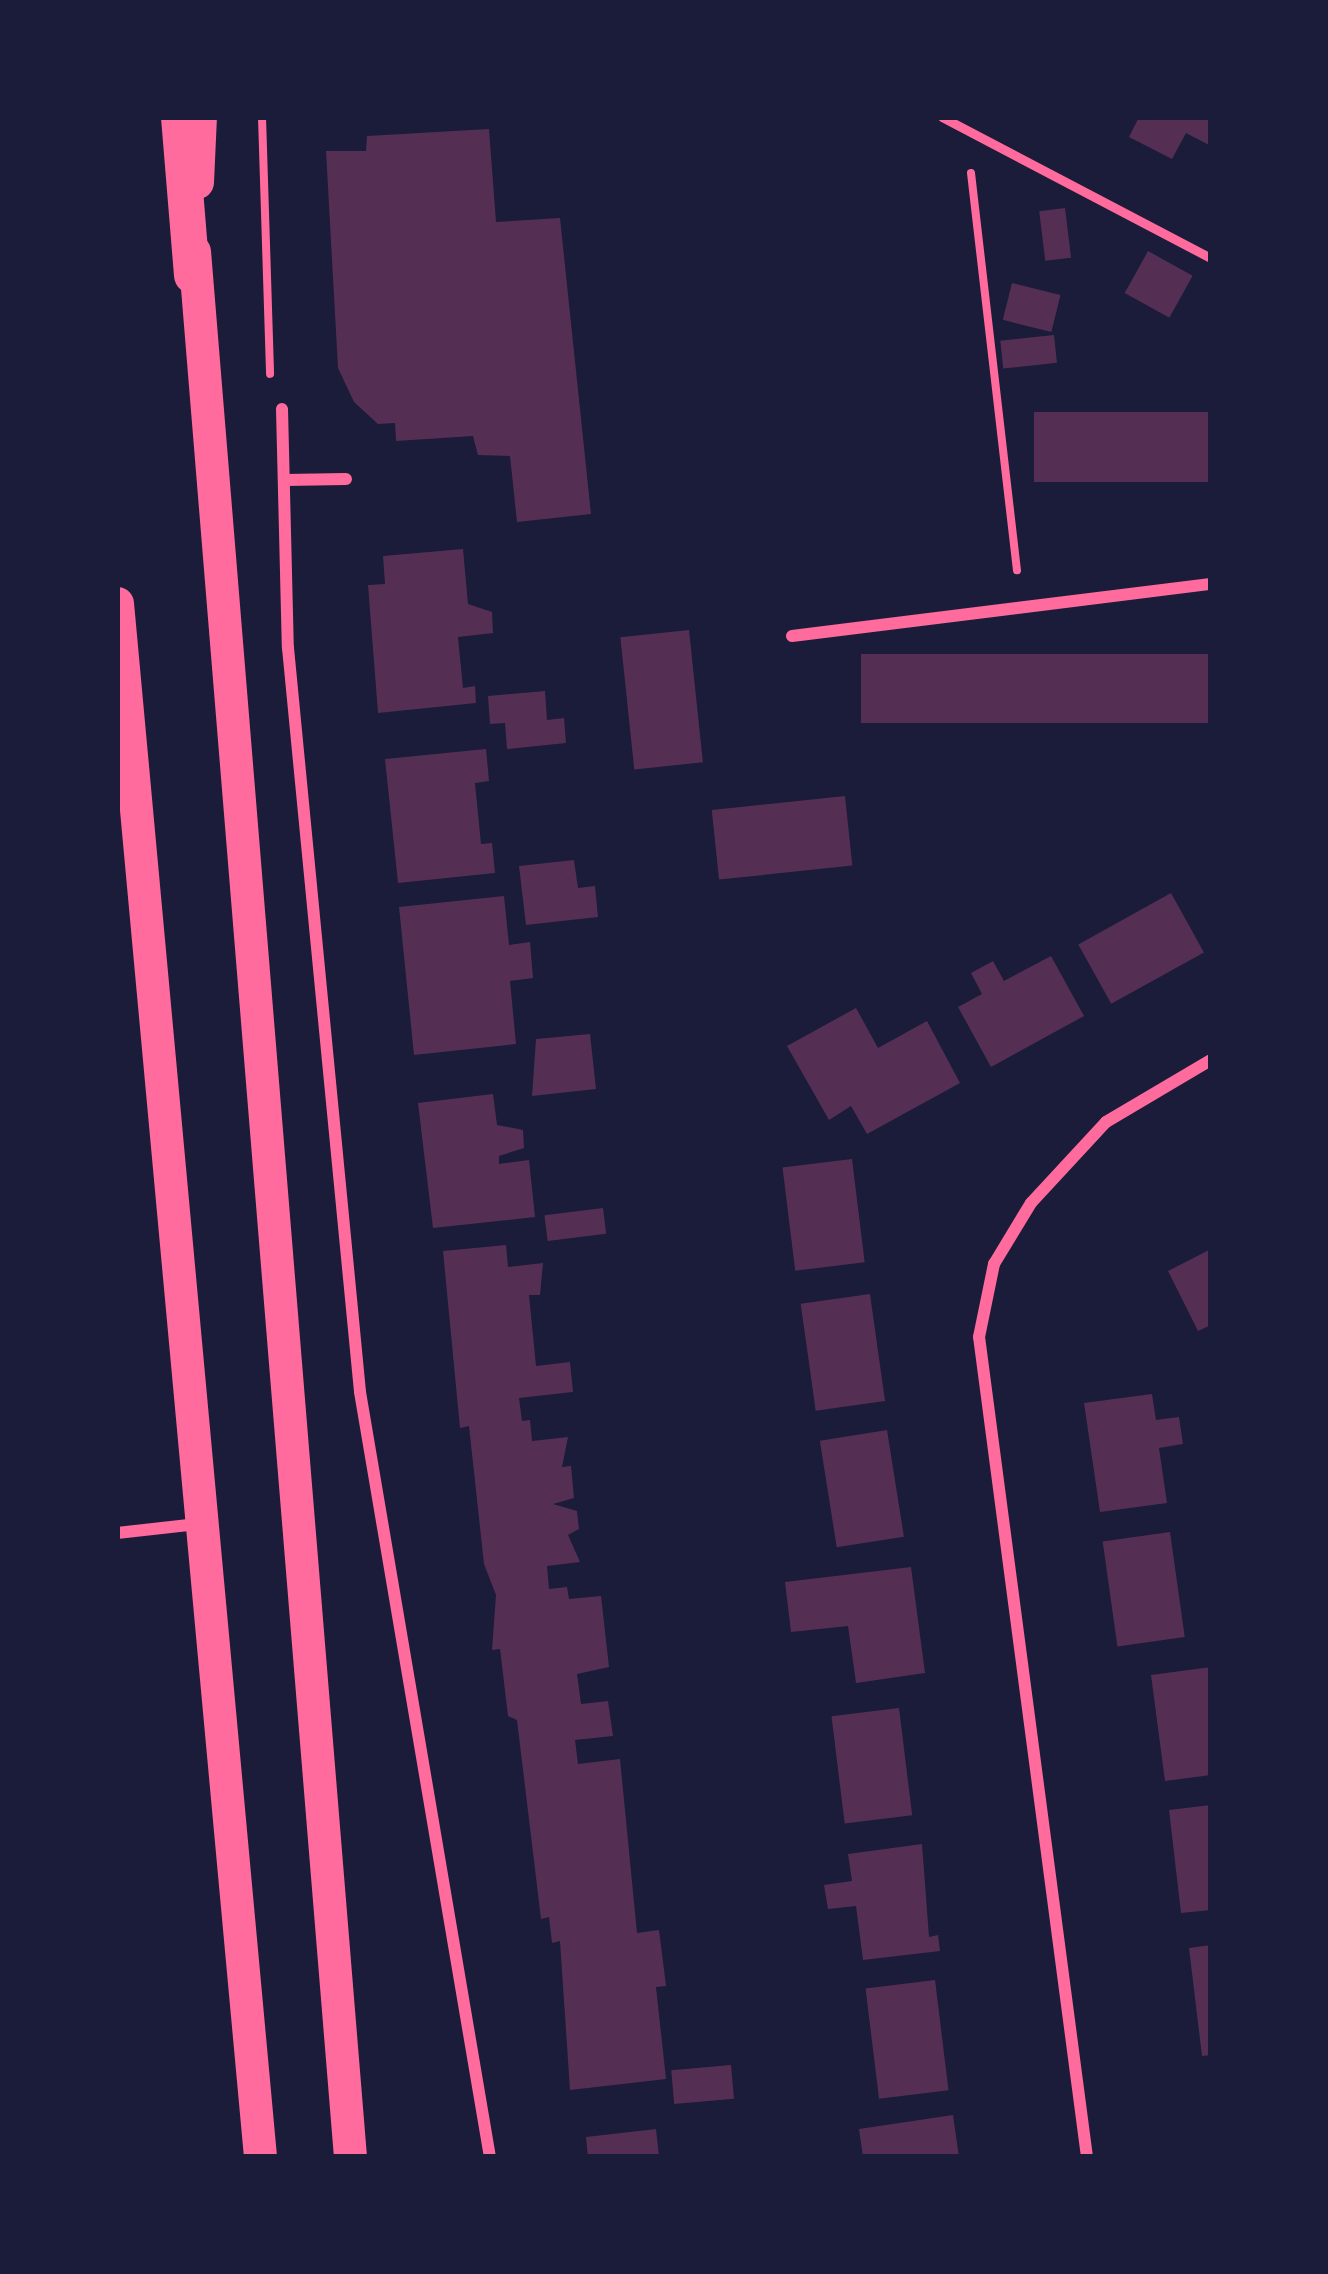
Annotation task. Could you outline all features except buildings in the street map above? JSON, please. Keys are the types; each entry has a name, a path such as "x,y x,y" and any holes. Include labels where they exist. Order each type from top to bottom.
{"highway":[{"path":"179,117 350,2157"},
{"path":"193,275 200,117"},
{"path":"117,603 260,2157"}],"street":[{"path":"282,409 288,648 360,1392 490,2157"},
{"path":"286,480 346,479"},
{"path":"792,636 1211,584"},
{"path":"1087,2157 979,1337 994,1264 1031,1203 1106,1122 1211,1060"},
{"path":"117,1533 204,1523"}],"lane":[{"path":"942,117 1211,258"}],"path":[{"path":"262,117 270,381 282,409"},
{"path":"966,130 1018,577"}]}
